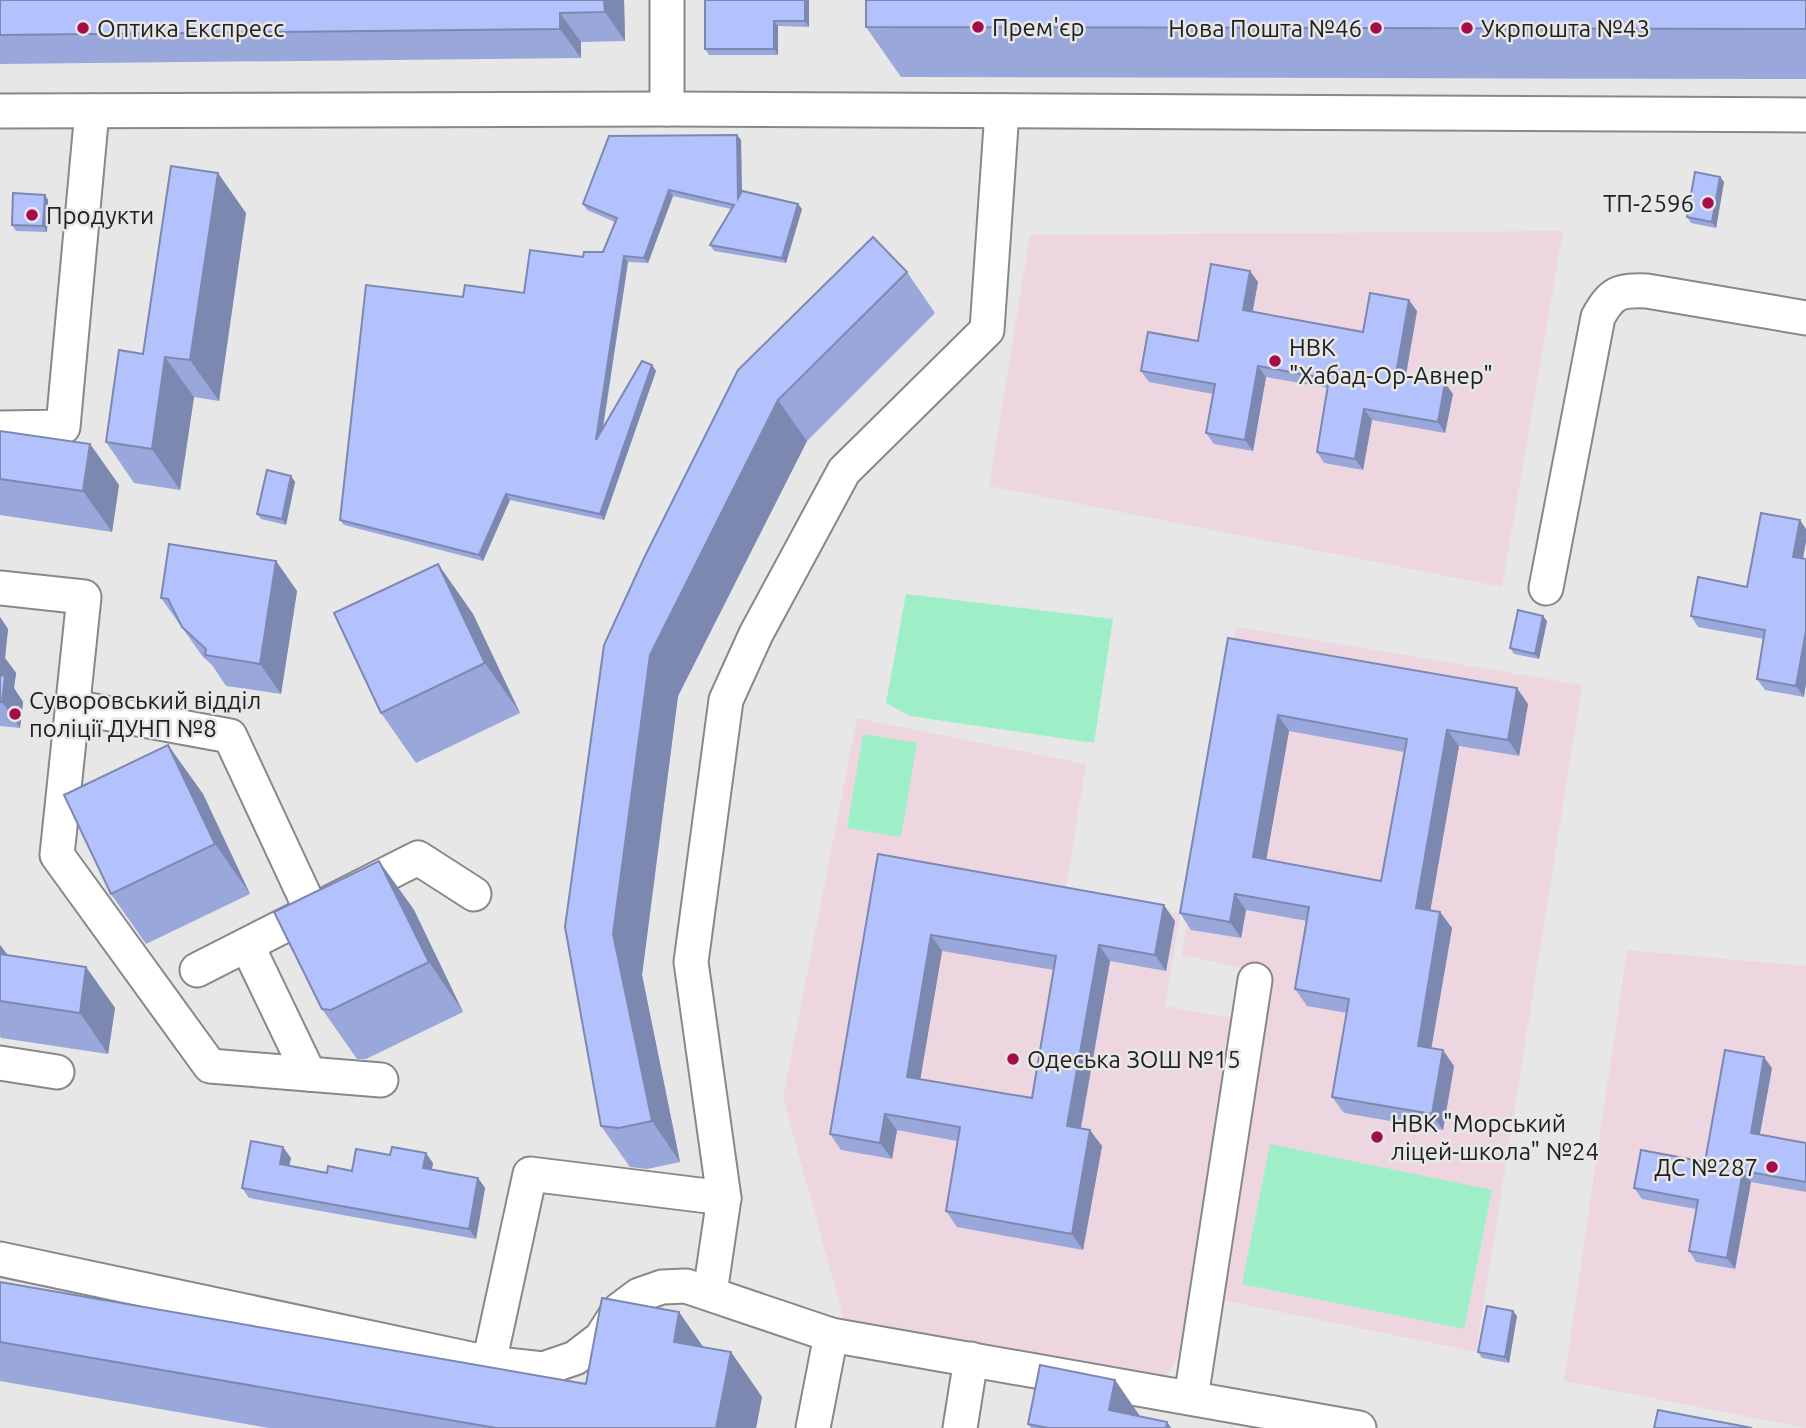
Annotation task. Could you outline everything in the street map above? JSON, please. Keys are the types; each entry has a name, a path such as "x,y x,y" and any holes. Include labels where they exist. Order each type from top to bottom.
{"lane":[{"path":"667,0 667,109"},
{"path":"0,111 667,109 1806,115"},
{"path":"0,428 64,427 92,111"},
{"path":"710,1293 724,1198 691,962 726,700 756,634 844,471 987,330 1002,111"},
{"path":"1546,588 1598,317 1609,299 1626,290 1647,291 1806,318"},
{"path":"0,588 84,597 57,855 210,1066 381,1080"},
{"path":"73,707 230,736 312,912"},
{"path":"197,970 418,858 474,894"},
{"path":"247,945 309,1074"},
{"path":"1191,1398 1255,980"},
{"path":"0,1063 57,1072"},
{"path":"489,1363 530,1174 724,1198"},
{"path":"0,1259 489,1363 543,1369 575,1358 592,1345 601,1338 619,1310 639,1295 662,1287 686,1286 831,1335 1359,1428"},
{"path":"813,1428 831,1335"},
{"path":"960,1428 971,1359"}],"shaded area":[{"name":"НВК \"Хабад-Ор-Авнер\"","path":"1563,231 1502,587 989,486 1030,235"},
{"name":"НВК \"Морський ліцей-школа\" №24","path":"1236,627 1582,685 1476,1352 1217,1299 1272,975 1182,955"},
{"name":"Одеська ЗОШ №15","path":"857,718 1086,764 1065,893 1180,914 1165,1006 1242,1020 1192,1273 1179,1354 1168,1373 1161,1378 845,1324 783,1098"},
{"path":"1627,950 1806,966 1806,1428 1564,1381"}],"green space":[{"path":"906,594 1113,619 1094,743 910,716 886,703"},
{"path":"863,734 917,743 901,837 847,828"},
{"path":"1270,1144 1492,1190 1464,1329 1242,1284"}],"building":[{"path":"0,0 604,0 605,12 560,13 560,29 0,35"},
{"path":"705,0 805,0 805,21 774,21 774,49 705,49"},
{"path":"866,0 1806,0 1806,29 866,27"},
{"path":"737,135 738,198 742,191 798,204 782,258 710,245 734,205 669,190 644,258 624,256 596,440 642,361 652,365 600,514 506,494 479,555 340,520 366,285 463,297 465,285 524,293 530,250 583,257 584,252 603,252 617,218 583,204 609,136"},
{"path":"171,166 218,173 190,360 165,357 152,449 106,442 119,350 143,354"},
{"name":"ТП-2596","path":"1695,172 1720,177 1712,222 1687,217"},
{"name":"Продукти","path":"13,193 45,195 43,226 12,225"},
{"path":"873,237 907,272 778,400 650,655 613,934 652,1121 619,1128 601,1126 565,927 604,645 645,556 738,370"},
{"path":"1211,264 1250,271 1243,310 1363,332 1370,293 1409,300 1396,374 1445,383 1438,422 1364,409 1355,459 1317,452 1329,379 1258,366 1245,440 1206,433 1215,384 1141,371 1148,332 1198,341"},
{"path":"0,431 90,444 83,491 0,479"},
{"path":"267,470 291,476 282,519 257,514"},
{"path":"1761,513 1800,520 1793,557 1806,559 1806,631 1796,686 1757,679 1765,630 1691,616 1698,577 1747,587"},
{"path":"169,544 276,561 260,664 205,655 206,649 182,627 168,599 161,598"},
{"path":"438,564 485,663 381,713 334,613"},
{"path":"1518,610 1543,616 1535,654 1510,648"},
{"path":"1228,638 1517,688 1508,740 1447,730 1416,908 1440,912 1418,1046 1443,1050 1432,1114 1332,1097 1349,999 1295,989 1309,907 1235,894 1230,922 1180,913","holes":["1278,715 1407,739 1381,881 1253,857"]},
{"path":"0,675 5,676 2,702 0,702"},
{"path":"168,745 215,844 111,894 64,795"},
{"path":"878,854 1164,905 1155,955 1099,945 1067,1126 1090,1130 1072,1234 946,1211 960,1127 885,1114 880,1143 830,1134","holes":["931,935 1056,956 1032,1098 907,1077"]},
{"path":"379,861 429,962 331,1010 322,1009 274,912"},
{"path":"0,954 86,967 80,1013 0,1001"},
{"name":"ДС №287","path":"1725,1050 1764,1057 1751,1133 1806,1143 1806,1182 1743,1171 1727,1258 1689,1251 1698,1200 1634,1188 1641,1150 1705,1162"},
{"path":"251,1141 283,1147 280,1164 327,1173 328,1166 352,1171 356,1149 390,1155 392,1147 426,1153 423,1168 478,1178 469,1229 242,1188"},
{"path":"0,1282 586,1384 602,1298 679,1312 674,1342 731,1352 716,1428 496,1428 0,1342"},
{"path":"1487,1306 1513,1311 1505,1357 1478,1352"},
{"path":"1040,1365 1115,1380 1109,1410 1167,1422 1166,1428 1048,1428 1028,1424"},
{"path":"1658,1410 1752,1428 1654,1428"}],"place":[{"name":"Прем'єр","path":"978,27"},
{"name":"Оптика Експресс","path":"83,28"},
{"name":"Нова Пошта №46","path":"1376,28"},
{"name":"Укрпошта №43","path":"1467,28"},
{"name":"ТП-2596","path":"1708,203"},
{"name":"Продукти","path":"32,215"},
{"name":"НВК \"Хабад-Ор-Авнер\"","path":"1275,361"},
{"name":"Суворовський відділ поліції ДУНП №8","path":"15,714"},
{"name":"Одеська ЗОШ №15","path":"1013,1059"},
{"name":"НВК \"Морський ліцей-школа\" №24","path":"1377,1137"},
{"name":"ДС №287","path":"1772,1167"}]}
